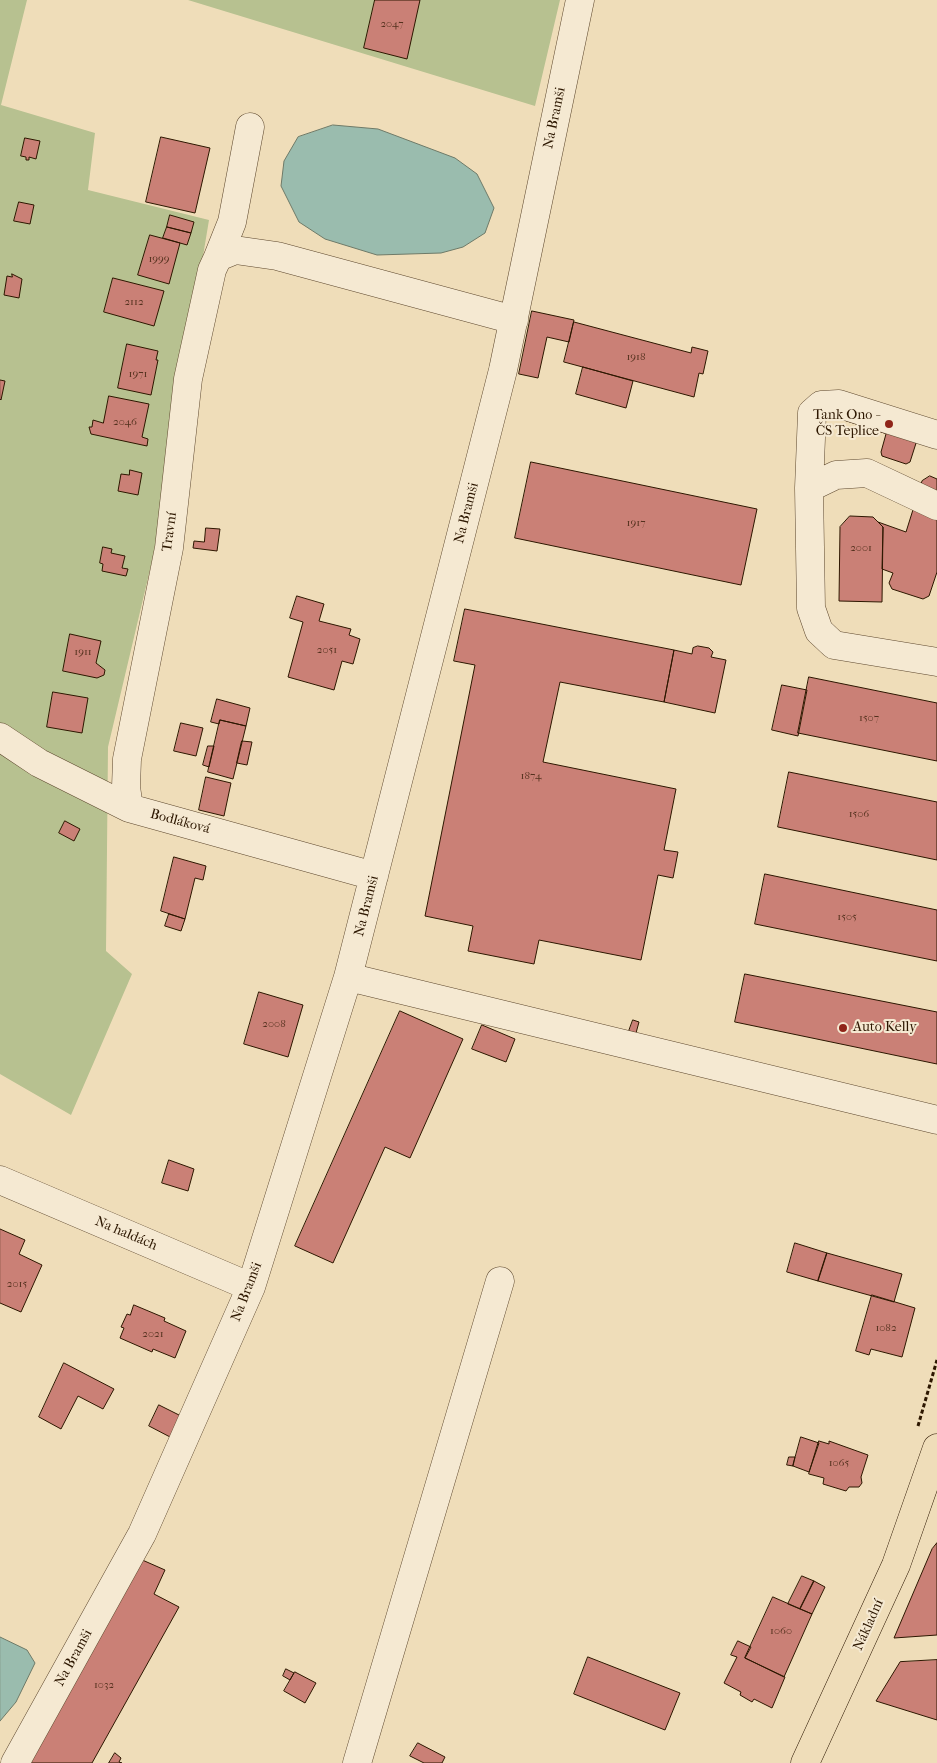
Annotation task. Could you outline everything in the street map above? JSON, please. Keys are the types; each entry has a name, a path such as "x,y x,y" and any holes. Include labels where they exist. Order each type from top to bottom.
{"main road":[{"name":"Nákladní","path":"805,1763 931,1487 930,1439"}],"street":[{"name":"Na Bramši","path":"15,1763 142,1534 251,1287 348,977 374,876 501,379 580,0"},
{"name":"Travní","path":"129,808 126,787 126,759 169,548 188,379 212,270 232,222 250,127"},
{"path":"218,257 235,250 278,256 514,320"},
{"path":"937,435 839,404 821,405 812,413 809,488 811,608 818,630 834,645 937,662"},
{"path":"809,488 836,475 867,473 937,506"},
{"name":"Bodláková","path":"0,737 39,763 129,808 374,876"},
{"path":"348,977 937,1120"},
{"name":"Na haldách","path":"0,1180 251,1287"},
{"path":"358,1763 500,1281"}],"path":[{"path":"930,1439 917,1429 937,1360"}],"green space":[{"path":"0,0 27,0 1,105 95,133 88,190 209,220 153,557 108,747 106,951 132,974 71,1115 0,1074"},
{"path":"188,0 560,0 535,106"}],"shaded area":[{"path":"333,125 378,129 455,158 477,174 494,208 485,233 463,247 441,253 377,255 325,239 299,222 281,186 284,161 298,137"},
{"path":"0,1637 27,1650 35,1663 16,1702 0,1721"}],"building":[{"path":"375,0 420,0 407,59 364,48"},
{"path":"161,137 210,148 195,213 146,202"},
{"path":"25,138 40,141 36,159 29,157 29,160 26,160 26,157 21,156"},
{"path":"19,202 34,205 30,224 14,221"},
{"path":"170,215 194,222 191,233 167,227"},
{"path":"167,227 191,233 187,245 163,238"},
{"path":"150,235 180,243 169,284 138,275"},
{"path":"12,274 22,279 19,298 4,295 7,276 12,277"},
{"path":"113,278 164,291 154,326 104,312"},
{"path":"532,311 574,320 569,342 547,337 538,378 519,374"},
{"path":"574,322 691,353 692,347 708,351 703,374 699,373 694,397 564,362"},
{"path":"127,344 158,351 151,395 118,388"},
{"path":"583,367 633,381 626,408 576,394"},
{"path":"0,380 5,381 1,400 0,399"},
{"path":"109,396 149,404 142,437 148,439 147,446 91,434 89,427 92,427 93,420 103,423"},
{"name":"Tank Ono - ČS Teplice","path":"835,417 924,418 910,462 906,464 882,456 881,452 886,434"},
{"path":"531,462 757,509 741,585 515,538"},
{"path":"130,470 142,473 138,495 118,491 121,474 129,475"},
{"path":"930,476 937,479 937,572 929,596 923,599 892,589 889,583 893,573 882,569 883,527 878,522 906,532 922,481"},
{"path":"850,516 873,517 883,527 882,602 839,601 840,527"},
{"path":"206,528 220,529 217,551 193,548 194,541 204,542"},
{"path":"103,547 112,549 111,553 125,556 122,568 128,569 126,576 102,571 103,564 100,563"},
{"path":"297,596 324,604 319,621 351,629 349,635 360,639 353,664 342,661 334,690 288,677 303,622 290,618"},
{"path":"465,609 674,650 664,702 560,682 543,762 676,789 664,850 678,852 673,878 658,875 641,960 539,940 534,964 468,951 473,926 425,916 475,665 454,661"},
{"path":"70,634 101,641 96,663 105,670 104,675 97,678 63,671"},
{"path":"698,646 709,648 713,652 711,657 726,660 715,713 664,702 674,650 692,654 693,648"},
{"path":"809,677 937,703 937,761 798,733"},
{"path":"782,685 807,690 798,736 772,730"},
{"path":"53,692 88,698 82,733 47,727"},
{"path":"217,699 250,708 246,726 220,720 219,724 211,722"},
{"path":"220,720 246,726 233,779 208,772"},
{"path":"181,723 203,728 196,756 174,751"},
{"path":"242,741 252,742 247,765 237,763"},
{"path":"208,746 214,746 209,767 203,765"},
{"path":"789,772 937,802 937,860 778,827"},
{"path":"206,777 231,783 224,816 199,810"},
{"path":"65,821 80,829 74,841 59,833"},
{"path":"174,857 206,866 203,880 195,878 185,919 161,911"},
{"path":"765,874 937,910 937,961 755,924"},
{"path":"169,914 185,919 181,931 165,926"},
{"path":"745,974 937,1012 937,1064 735,1022"},
{"path":"259,992 303,1005 288,1057 244,1044"},
{"path":"400,1011 463,1039 410,1158 385,1147 333,1263 295,1246"},
{"path":"633,1020 639,1022 636,1033 629,1031"},
{"path":"482,1025 515,1039 506,1062 472,1049"},
{"path":"169,1160 194,1169 188,1191 162,1183"},
{"path":"0,1229 25,1240 19,1254 42,1265 21,1312 0,1303"},
{"path":"795,1243 827,1253 818,1281 787,1272"},
{"path":"827,1253 902,1274 894,1302 818,1281"},
{"path":"872,1295 915,1308 902,1357 871,1349 869,1355 856,1351"},
{"path":"134,1305 165,1318 164,1321 186,1331 175,1358 153,1349 152,1352 120,1338 124,1328 121,1327 127,1314 130,1315"},
{"path":"64,1363 114,1389 103,1409 78,1396 61,1429 39,1417"},
{"path":"159,1405 183,1417 172,1438 149,1426"},
{"path":"801,1437 819,1443 809,1472 793,1466"},
{"path":"819,1441 829,1444 829,1441 868,1455 861,1477 862,1483 859,1487 849,1487 846,1491 823,1484 824,1478 809,1474"},
{"path":"789,1457 795,1457 793,1466 787,1465"},
{"path":"937,1543 937,1635 894,1638 932,1549"},
{"path":"140,1559 165,1570 154,1594 179,1607 92,1763 29,1763"},
{"path":"802,1576 814,1581 800,1609 788,1604"},
{"path":"814,1581 825,1587 812,1614 800,1609"},
{"path":"773,1597 812,1614 784,1677 745,1658"},
{"path":"738,1641 751,1647 745,1658 785,1677 772,1708 754,1699 752,1702 740,1695 741,1692 724,1683 737,1657 731,1655"},
{"path":"588,1657 680,1693 665,1730 574,1694"},
{"path":"937,1660 937,1720 876,1701 900,1662"},
{"path":"286,1669 294,1673 290,1680 283,1676"},
{"path":"295,1672 316,1683 305,1703 284,1691"},
{"path":"418,1743 445,1757 442,1763 424,1763 410,1756"},
{"path":"115,1753 121,1758 119,1762 122,1763 109,1763"}],"place":[{"name":"Tank Ono - ČS Teplice","path":"889,424"},
{"name":"Auto Kelly","path":"843,1028"}]}
